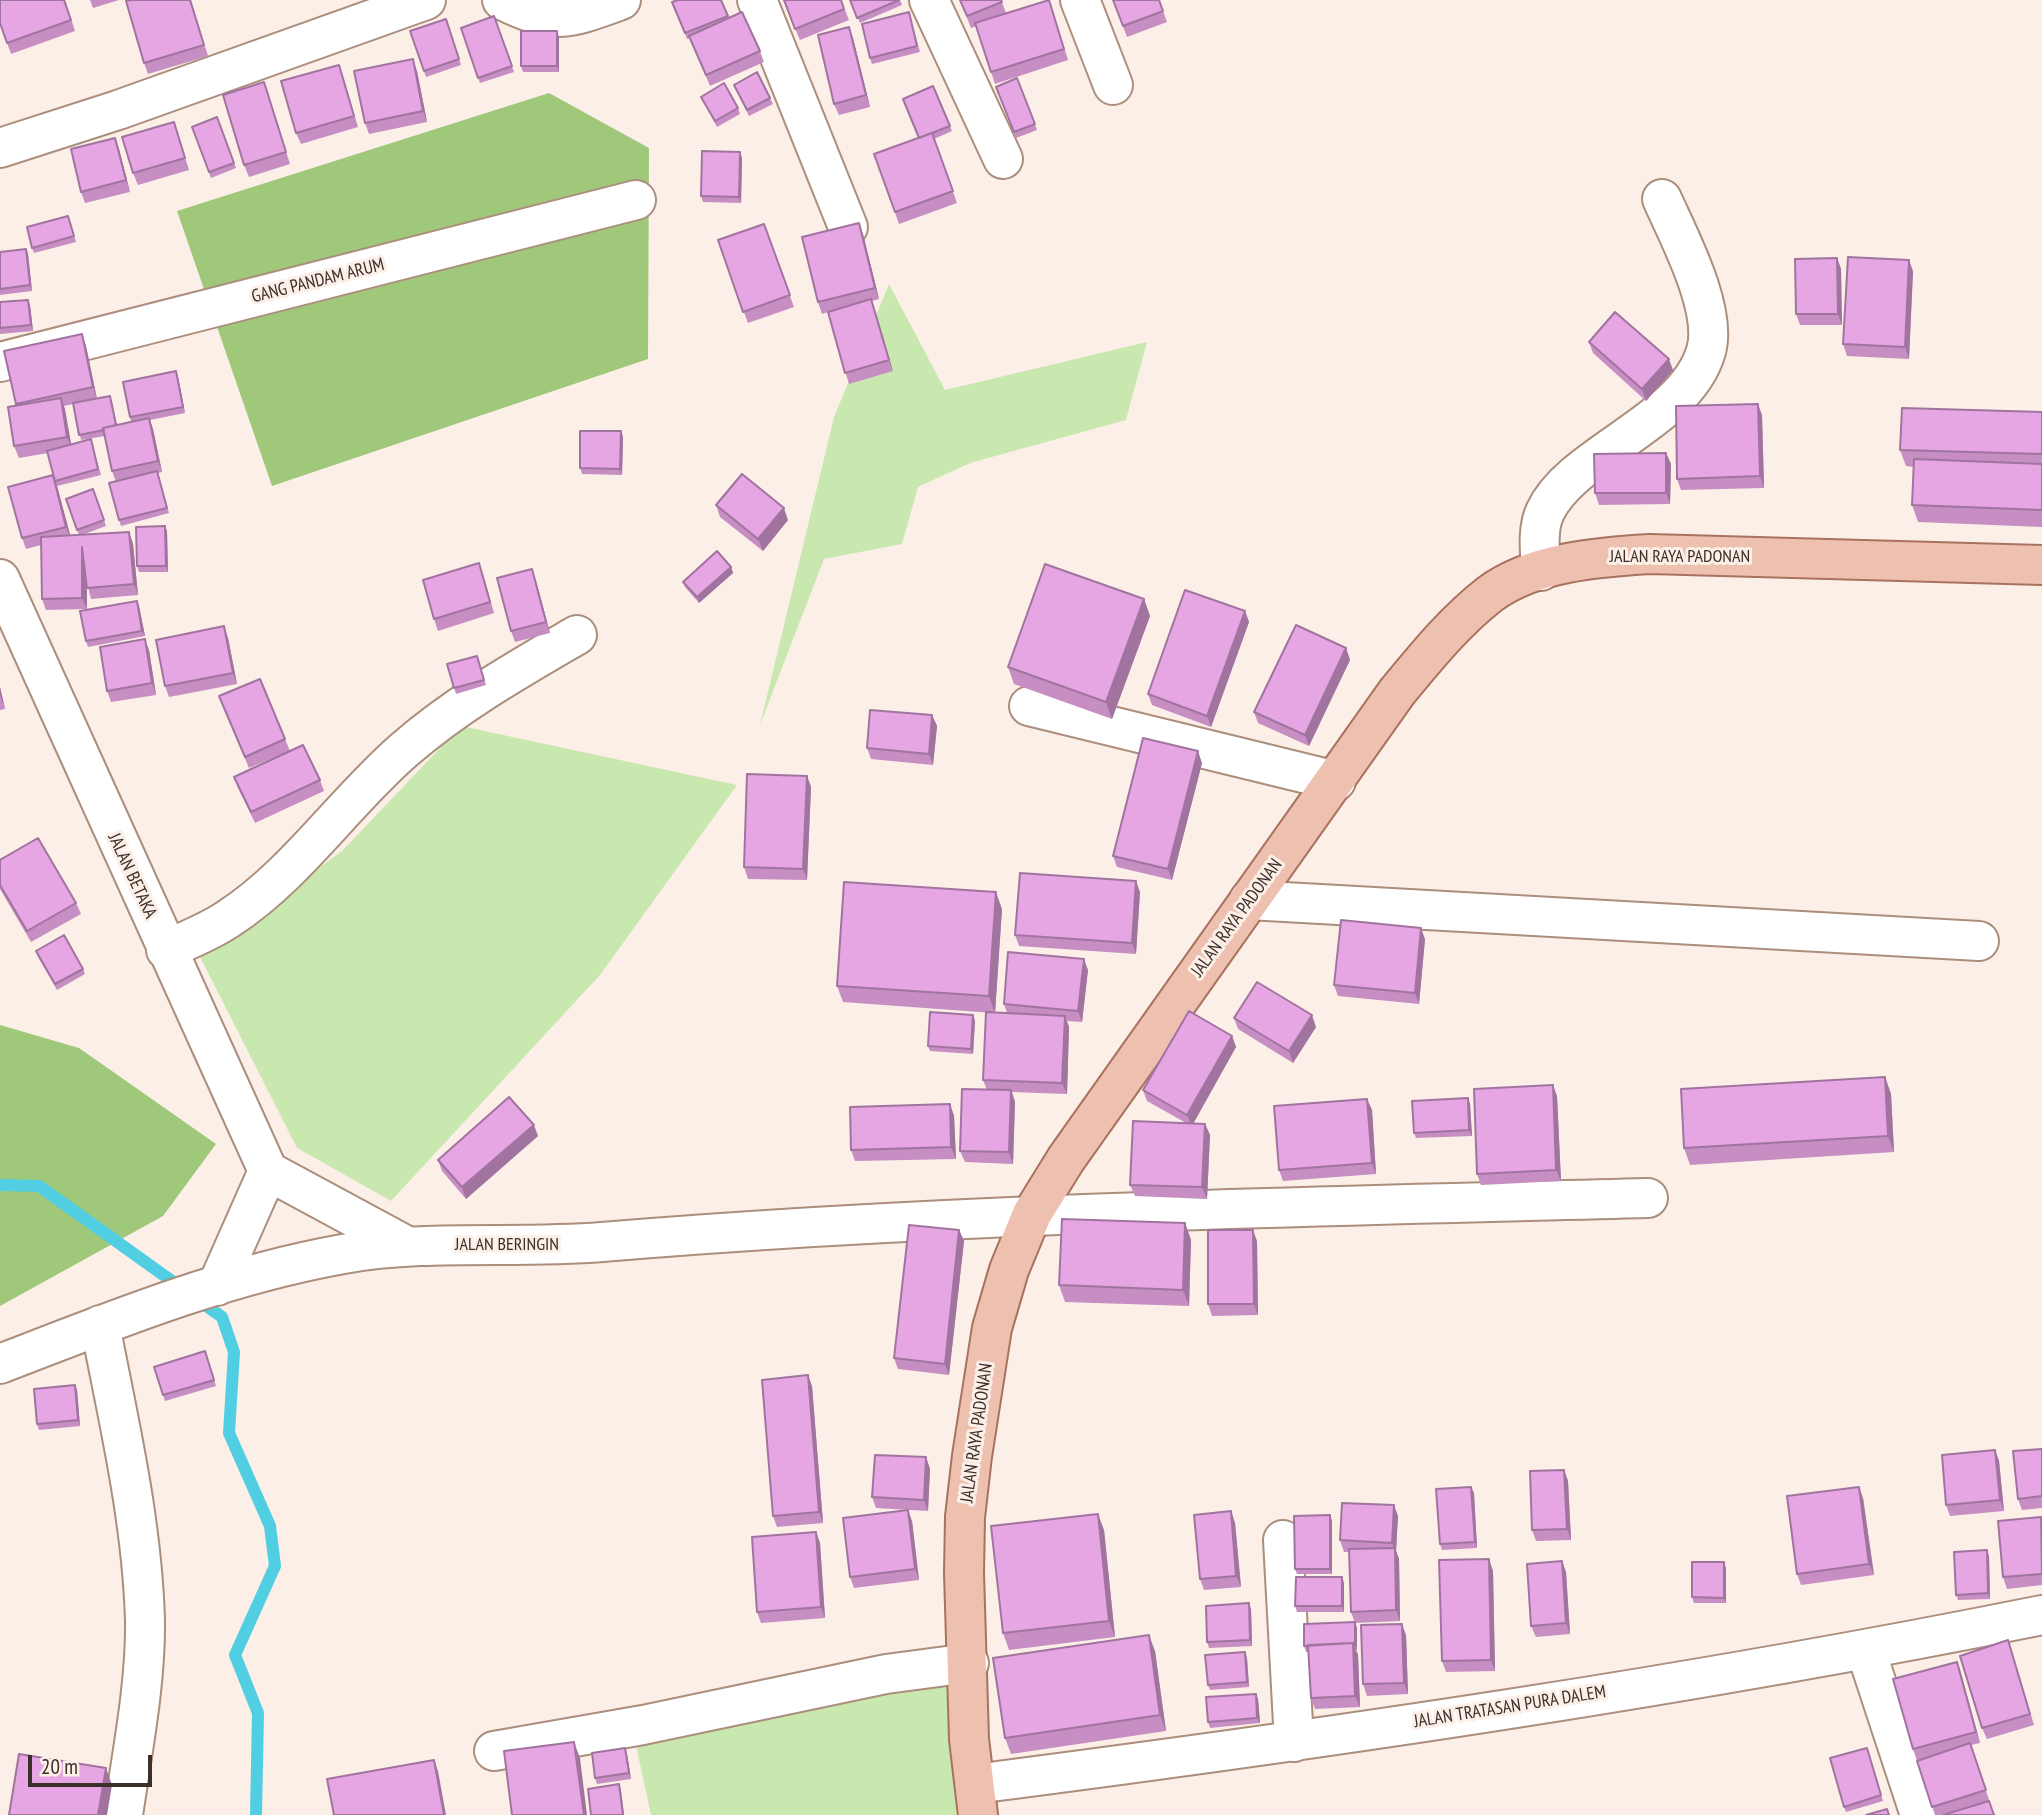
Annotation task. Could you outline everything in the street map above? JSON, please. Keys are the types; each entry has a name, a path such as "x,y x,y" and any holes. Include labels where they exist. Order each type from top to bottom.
{"main road":[{"name":"JALAN RAYA PADONAN","path":"976,1799 969,1739 965,1517 992,1328 1009,1270 1031,1214 1066,1159 1398,691 1447,631 1492,593 1541,571 1595,557 1650,554 2042,565"}],"street":[{"path":"0,148 118,110 426,0"},
{"path":"502,0 538,16 559,19 621,0"},
{"path":"757,0 848,227"},
{"path":"929,0 1003,159"},
{"path":"1080,0 1113,85"},
{"path":"1541,571 1539,540 1544,513 1565,484 1655,416 1687,385 1706,351 1706,313 1694,269 1662,199"},
{"name":"GANG PANDAM ARUM","path":"0,362 635,200"},
{"name":"JALAN BETAKA","path":"0,579 268,1171"},
{"path":"166,950 228,920 265,891 371,780 405,749 473,696 577,635"},
{"path":"1029,706 1336,781"},
{"path":"1249,900 1979,941"},
{"path":"217,1286 268,1171 405,1245"},
{"name":"JALAN BERINGIN","path":"0,1364 100,1325 217,1286 286,1266 405,1245 569,1245 747,1230 1031,1214 1648,1198"},
{"path":"100,1325 139,1529 145,1622 136,1731 122,1815"},
{"path":"1283,1540 1294,1742"},
{"name":"JALAN TRATASAN PURA DALEM","path":"976,1799 1294,1742 1866,1651 2042,1615"},
{"path":"1866,1651 1920,1815"},
{"path":"494,1751 643,1726 886,1674 969,1663"}],"green space":[{"path":"549,93 649,148 648,359 272,486 177,211"},
{"path":"889,284 945,390 1147,342 1126,420 970,463 918,487 902,544 824,559 760,725 834,417"},
{"path":"461,726 737,785 600,975 391,1201 297,1148 199,955 342,851"},
{"path":"0,1025 79,1048 216,1144 163,1216 0,1306"},
{"path":"965,1669 997,1815 651,1815 634,1736"}],"building":[{"path":"0,0 64,0 71,20 7,43 0,23"},
{"path":"190,0 204,45 144,63 126,1"},
{"path":"721,0 728,16 685,33 672,2"},
{"path":"784,0 841,0 844,9 795,29"},
{"path":"850,0 899,0 857,18"},
{"path":"960,0 1001,0 1002,2 967,16"},
{"path":"1049,0 1064,49 991,72 975,23"},
{"path":"1113,0 1159,0 1163,11 1123,26"},
{"path":"742,12 760,51 706,75 689,36"},
{"path":"909,12 917,46 870,58 862,24"},
{"path":"494,16 512,66 478,78 461,28"},
{"path":"446,19 459,59 424,71 410,31"},
{"path":"849,27 866,95 834,104 818,35"},
{"path":"521,31 557,31 557,66 521,66"},
{"path":"413,59 423,111 365,123 354,71"},
{"path":"339,65 354,116 296,133 281,81"},
{"path":"757,72 770,98 747,110 734,85"},
{"path":"1017,78 1035,124 1014,132 996,87"},
{"path":"264,82 286,152 244,165 223,95"},
{"path":"724,83 738,108 715,121 701,97"},
{"path":"933,86 950,126 919,138 903,99"},
{"path":"217,117 234,163 209,172 192,127"},
{"path":"174,122 185,158 133,173 122,137"},
{"path":"932,133 953,191 895,212 874,154"},
{"path":"115,138 126,180 81,192 71,149"},
{"path":"702,151 740,152 739,197 701,196"},
{"path":"68,216 74,236 32,248 27,227"},
{"path":"859,223 875,288 818,302 802,237"},
{"path":"764,224 790,295 743,312 718,240"},
{"path":"26,249 30,285 0,289 0,252"},
{"path":"1848,257 1909,260 1905,347 1843,344"},
{"path":"1837,258 1838,314 1796,314 1795,259"},
{"path":"871,299 889,360 845,373 828,312"},
{"path":"28,300 31,325 0,328 0,302"},
{"path":"1615,312 1669,359 1642,389 1589,342"},
{"path":"82,334 93,387 16,404 4,351"},
{"path":"176,371 183,407 130,417 123,382"},
{"path":"110,396 116,425 79,435 73,403"},
{"path":"61,398 67,437 14,446 8,407"},
{"path":"1758,404 1760,476 1677,479 1676,406"},
{"path":"1902,408 2042,412 2042,454 1900,450"},
{"path":"149,418 158,461 112,471 103,428"},
{"path":"580,431 621,431 620,469 580,468"},
{"path":"91,439 98,469 55,481 47,451"},
{"path":"1666,453 1666,493 1595,493 1594,454"},
{"path":"1914,459 2042,464 2042,510 1912,505"},
{"path":"157,471 167,508 119,520 109,483"},
{"path":"742,474 784,508 758,539 716,505"},
{"path":"53,475 66,527 22,538 8,487"},
{"path":"93,489 104,520 77,530 66,499"},
{"path":"165,526 166,566 137,566 136,527"},
{"path":"129,532 134,584 87,588 82,547 82,598 42,599 41,537"},
{"path":"717,551 731,567 697,597 683,582"},
{"path":"479,563 490,602 434,619 423,580"},
{"path":"1045,564 1144,599 1106,702 1008,667"},
{"path":"532,569 546,622 511,631 497,578"},
{"path":"1185,590 1245,611 1207,716 1148,694"},
{"path":"137,601 142,631 86,641 80,611"},
{"path":"1296,625 1346,648 1305,735 1254,712"},
{"path":"224,626 233,673 165,686 156,640"},
{"path":"145,639 152,683 107,691 100,647"},
{"path":"477,656 484,680 454,688 447,664"},
{"path":"260,679 285,739 245,757 219,696"},
{"path":"870,710 932,715 929,754 867,748"},
{"path":"1143,738 1198,751 1168,869 1113,856"},
{"path":"303,745 320,780 251,812 234,777"},
{"path":"747,774 807,776 803,869 744,867"},
{"path":"38,838 76,903 27,931 0,885 0,860"},
{"path":"1020,873 1136,881 1132,943 1015,935"},
{"path":"844,882 996,892 989,996 837,986"},
{"path":"1341,920 1421,928 1415,993 1334,985"},
{"path":"64,935 83,969 55,984 36,951"},
{"path":"1008,952 1084,959 1078,1011 1004,1004"},
{"path":"1257,982 1312,1015 1289,1051 1234,1018"},
{"path":"1189,1011 1232,1036 1187,1115 1143,1090"},
{"path":"930,1012 973,1015 971,1049 928,1046"},
{"path":"986,1012 1065,1016 1062,1083 983,1080"},
{"path":"1885,1077 1888,1136 1684,1148 1681,1089"},
{"path":"1553,1085 1556,1170 1477,1174 1474,1089"},
{"path":"962,1089 1011,1090 1009,1152 960,1151"},
{"path":"509,1097 534,1125 462,1187 438,1160"},
{"path":"1468,1098 1469,1130 1414,1133 1412,1101"},
{"path":"1367,1099 1372,1163 1279,1170 1274,1106"},
{"path":"950,1104 951,1147 851,1150 850,1107"},
{"path":"1133,1121 1205,1124 1202,1187 1130,1185"},
{"path":"1062,1219 1185,1223 1183,1290 1059,1285"},
{"path":"909,1225 959,1230 945,1364 894,1358"},
{"path":"1208,1230 1253,1230 1254,1304 1208,1304"},
{"path":"205,1351 214,1380 163,1395 154,1367"},
{"path":"808,1375 819,1512 773,1516 762,1380"},
{"path":"75,1385 78,1420 37,1424 34,1389"},
{"path":"2042,1449 2042,1496 2018,1499 2013,1451"},
{"path":"1995,1450 2000,1500 1946,1505 1942,1455"},
{"path":"875,1455 926,1457 924,1500 872,1497"},
{"path":"1564,1470 1567,1529 1532,1530 1530,1471"},
{"path":"1471,1487 1475,1542 1440,1544 1436,1489"},
{"path":"1859,1487 1869,1564 1797,1574 1787,1496"},
{"path":"1342,1503 1394,1505 1392,1543 1340,1540"},
{"path":"908,1510 915,1569 850,1577 843,1518"},
{"path":"1231,1511 1236,1576 1200,1579 1194,1515"},
{"path":"1098,1514 1109,1621 1003,1633 991,1526"},
{"path":"1330,1515 1330,1569 1295,1569 1294,1516"},
{"path":"2041,1517 2042,1574 2003,1577 1998,1521"},
{"path":"816,1532 821,1607 757,1612 752,1537"},
{"path":"1395,1548 1396,1610 1351,1612 1349,1549"},
{"path":"1987,1550 1988,1593 1956,1595 1954,1552"},
{"path":"1489,1559 1491,1660 1442,1661 1439,1560"},
{"path":"1562,1561 1566,1623 1531,1626 1527,1564"},
{"path":"1692,1562 1724,1562 1724,1598 1692,1597"},
{"path":"1296,1577 1342,1577 1342,1606 1295,1606"},
{"path":"1249,1603 1250,1640 1207,1642 1206,1606"},
{"path":"1355,1622 1355,1645 1304,1646 1304,1624"},
{"path":"1402,1624 1404,1683 1363,1684 1361,1625"},
{"path":"1149,1635 1160,1715 1005,1738 993,1658"},
{"path":"2008,1640 2030,1714 1982,1728 1960,1656"},
{"path":"1353,1643 1355,1696 1311,1698 1308,1645"},
{"path":"1245,1652 1247,1682 1208,1685 1205,1655"},
{"path":"1957,1662 1976,1732 1913,1749 1893,1679"},
{"path":"1256,1694 1257,1718 1208,1722 1206,1697"},
{"path":"574,1742 584,1815 512,1815 504,1751"},
{"path":"1970,1743 1986,1790 1932,1807 1917,1761"},
{"path":"625,1748 629,1773 595,1778 592,1753"},
{"path":"1867,1748 1881,1795 1844,1807 1830,1758"},
{"path":"19,1754 106,1768 98,1815 9,1815"},
{"path":"434,1760 444,1815 334,1815 327,1779"},
{"path":"619,1784 623,1815 591,1815 588,1789"},
{"path":"1989,1801 1994,1815 1943,1815"},
{"path":"1887,1809 1889,1815 1866,1815"}],"waterway":[{"path":"0,1185 39,1186 183,1289"},
{"path":"198,1300 222,1317 234,1352 229,1433 270,1526 275,1566 235,1655 258,1713 256,1815"}]}
